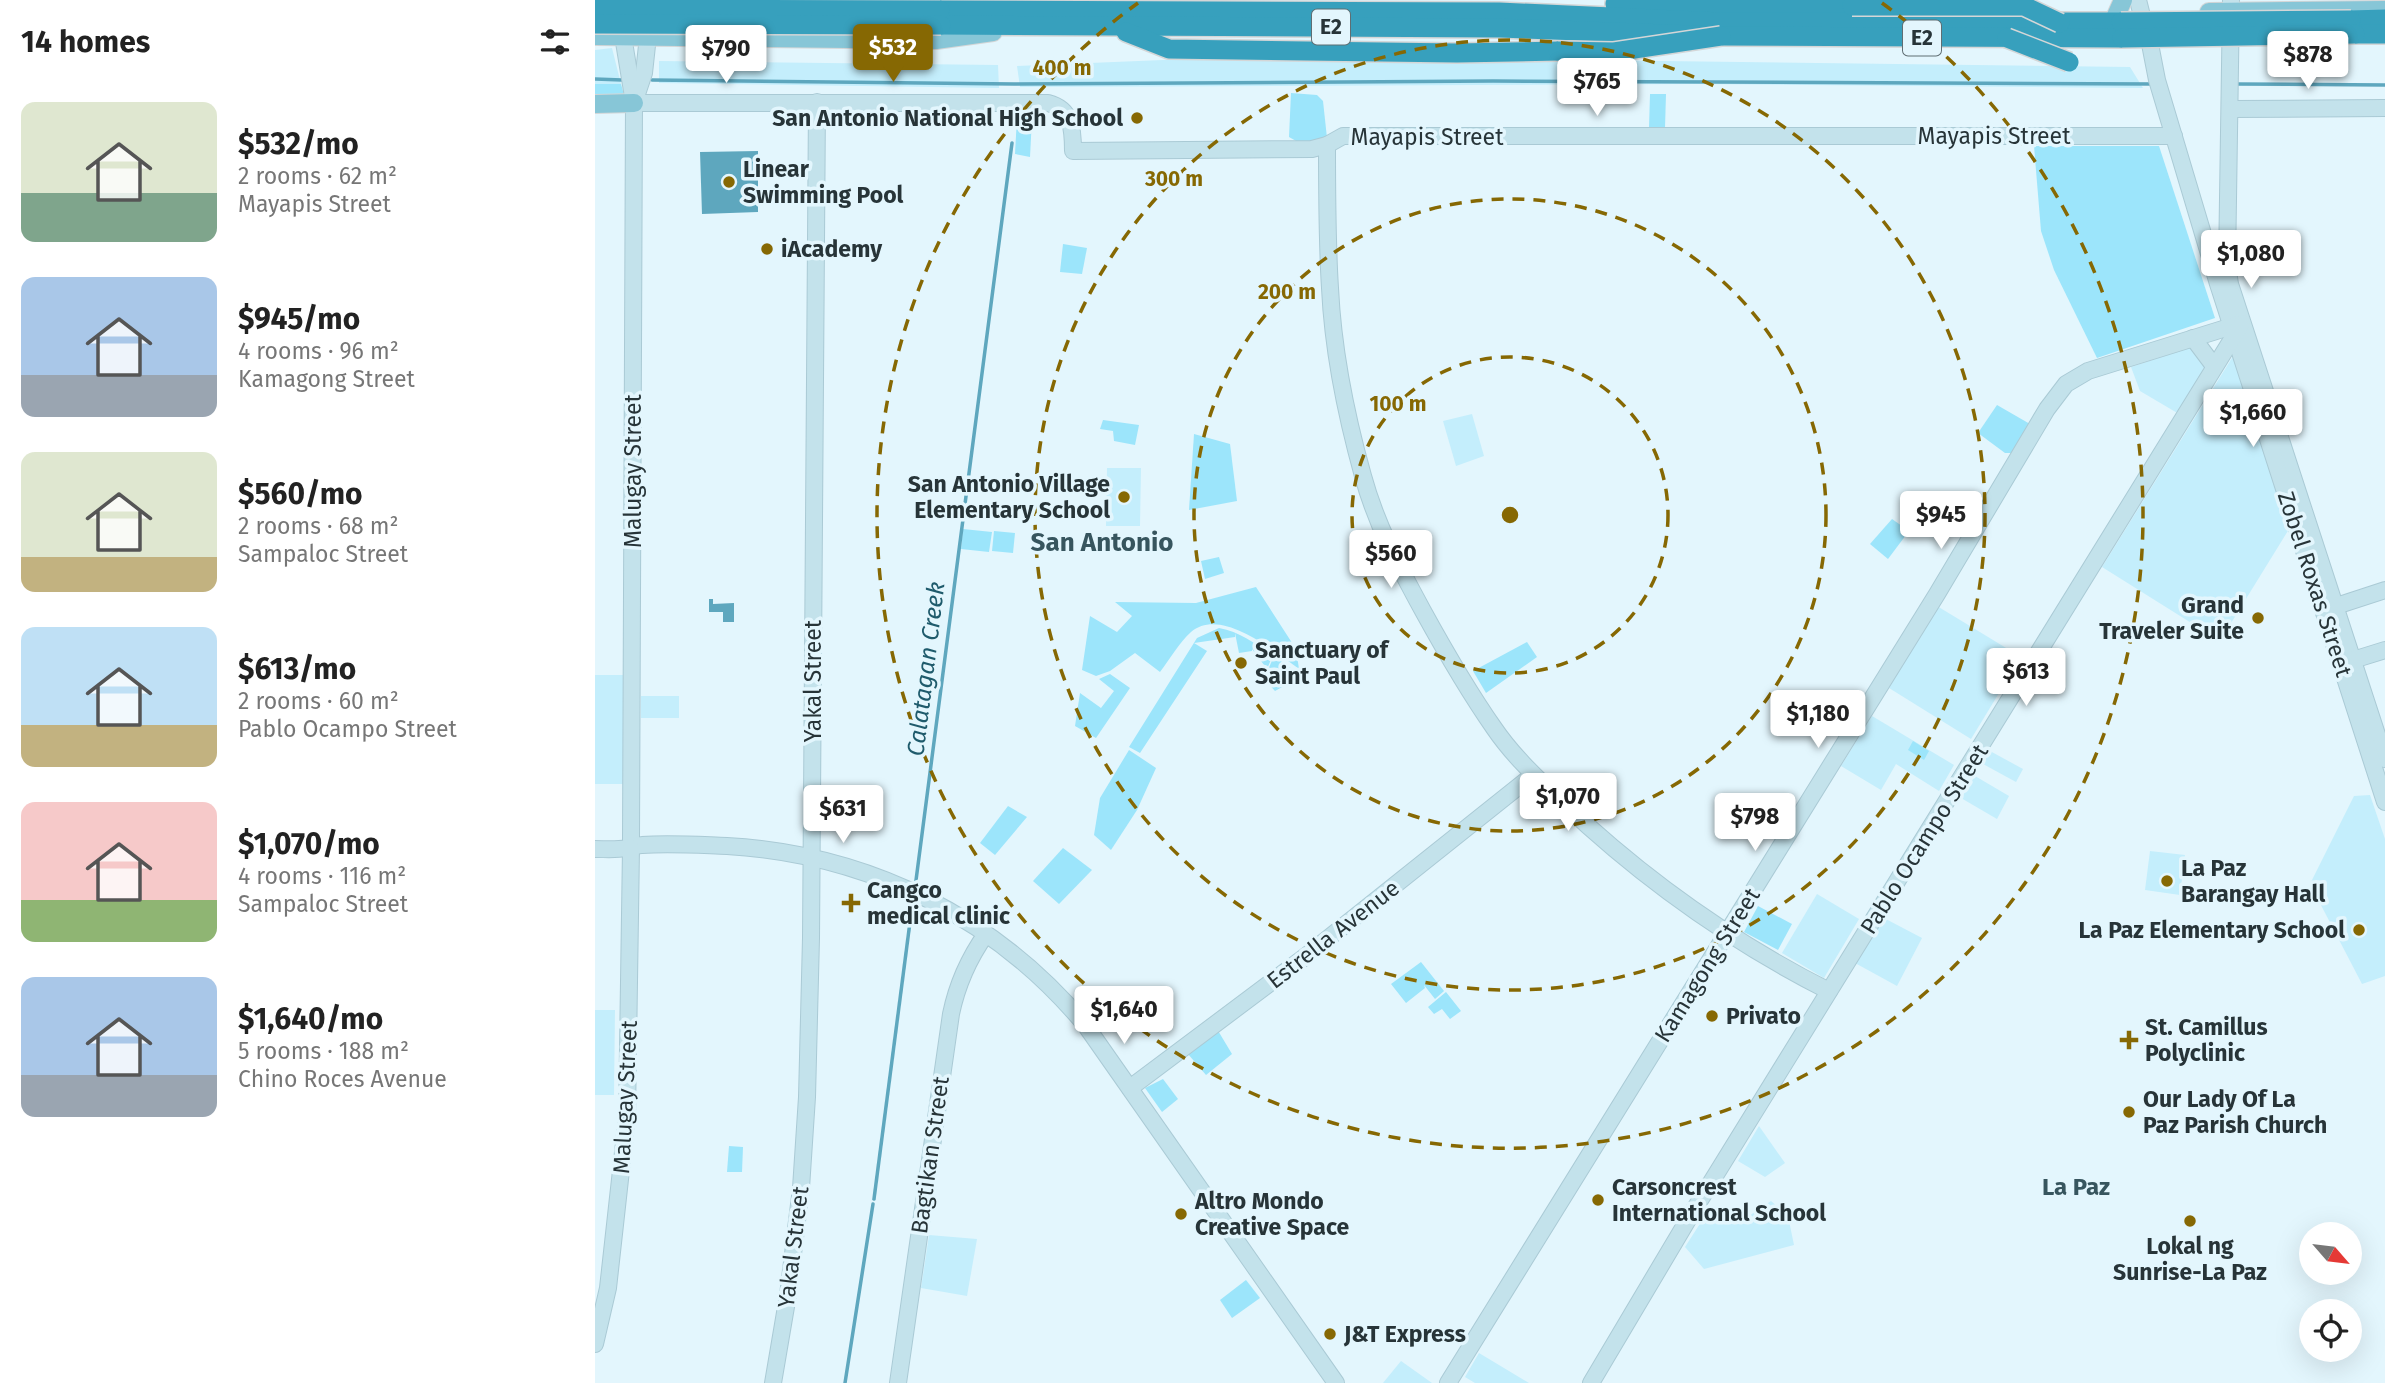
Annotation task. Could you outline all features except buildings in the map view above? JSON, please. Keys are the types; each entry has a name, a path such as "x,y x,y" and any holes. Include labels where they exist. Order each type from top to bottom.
{"highway":[{"path":"1510,6 2024,6 2060,23"},
{"name":"E2","path":"595,9 1499,12 1721,22 2385,21"},
{"name":"E2","path":"595,24 1500,28 1721,36 2007,38 2214,38 2385,34"},
{"path":"1126,32 1169,49 1457,53 1614,52 1721,36"},
{"path":"2007,38 2069,62"}],"main road":[{"path":"961,0 991,5"},
{"path":"2115,18 2123,0"},
{"path":"929,6 1332,3 1510,6 1624,15 1792,22 2046,22 2115,18 2144,22 2231,21 2385,10"},
{"path":"2231,21 2385,40"},
{"path":"941,29 993,32 1500,33 1617,41 2144,22 2385,21"},
{"path":"595,36 936,40 993,32"},
{"path":"595,104 634,103"}],"street":[{"name":"Malugay Street","path":"595,1344 608,1288 627,1116 634,844 634,103 623,36 624,0"},
{"name":"Malugay Street","path":"634,103 643,73 651,0"},
{"path":"2231,21 2227,265 2236,327"},
{"name":"Zobel Roxas Street","path":"2144,22 2174,136 2330,608 2385,802"},
{"name":"Yakal Street","path":"773,1383 788,1294 804,1144 811,858 817,102"},
{"name":"Mayapis Street","path":"634,103 1041,102 1055,105 1069,116 1073,151 1312,149 1327,145 1343,136 2174,136"},
{"path":"2231,108 2385,108"},
{"path":"1327,145 1330,288 1335,339 1350,424 1374,512 1393,554 1447,655 1495,730 1534,775 1597,834 1677,897 1728,932 1799,976 1829,991"},
{"name":"Kamagong Street","path":"1448,1383 1943,584 2047,409 2074,377 2193,338 2236,327"},
{"name":"Pablo Ocampo Street","path":"1591,1383 1689,1218 2236,327"},
{"path":"2193,338 2214,366"},
{"path":"2330,608 2385,590"},
{"name":"Zobel Roxas Street","path":"2330,608 2353,660 2385,760"},
{"path":"2353,660 2385,650"},
{"name":"Estrella Avenue","path":"1130,1088 1313,951 1534,775"},
{"path":"595,839 634,844 729,846 829,860 923,896 1017,955 1059,995 1086,1026 1336,1383"},
{"path":"595,849 634,844"},
{"name":"Bagtikan Street","path":"898,1383 951,1014 964,974 986,934"}],"shaded area":[{"path":"612,48 621,84 595,84 595,50"},
{"path":"1260,56 2130,67 2143,88 1696,84 1020,87 1017,66"},
{"path":"659,61 998,65 999,88 659,83"},
{"path":"595,84 621,84 625,98 595,97"},
{"path":"1291,93 1317,95 1323,101 1327,138 1305,146 1289,137"},
{"path":"1650,94 1666,94 1665,128 1649,128"},
{"path":"1017,117 1032,118 1030,157 1015,154"},
{"path":"2034,146 2159,146 2215,318 2097,358 2054,270 2041,231"},
{"name":"Linear Swimming Pool","path":"758,151 758,212 702,214 700,152"},
{"path":"1063,244 1087,248 1082,274 1060,272"},
{"path":"2194,346 2207,362 2179,414 2140,391 2131,367"},
{"path":"2235,353 2291,526 2220,641 2102,567"},
{"path":"1997,405 2030,424 2014,453 2005,453 1978,433"},
{"path":"1472,414 1484,456 1456,466 1443,421"},
{"path":"1103,420 1139,425 1135,445 1114,441 1113,431 1100,429"},
{"path":"1194,434 1230,444 1237,501 1189,510"},
{"name":"San Antonio Village Elementary School","path":"1107,468 1141,468 1140,526 1106,526"},
{"path":"1040,503 1056,505 1055,518 1038,515"},
{"path":"1892,519 1909,531 1888,559 1870,544"},
{"path":"963,529 992,532 989,552 961,549"},
{"path":"994,531 1015,533 1013,553 992,551"},
{"path":"1219,557 1224,573 1205,579 1201,561"},
{"path":"1256,587 1296,649 1299,669 1247,634 1217,624 1203,625 1191,632 1160,672 1135,653 1110,671 1096,676 1082,670 1090,616 1117,632 1132,616 1115,602 1196,603"},
{"path":"709,599 713,599 713,604 734,603 734,622 723,622 723,612 709,612"},
{"path":"1937,606 2021,657 1971,739 1889,688"},
{"path":"1219,628 1234,632 1240,635 1273,655 1267,669 1252,649 1239,653 1235,633 1235,637 1194,643 1207,651 1140,753 1129,747 1197,638"},
{"path":"1527,642 1537,657 1486,693 1473,671"},
{"path":"1274,656 1302,676 1275,691 1264,679"},
{"path":"1110,674 1130,688 1096,738 1075,726 1080,693 1101,708 1114,691 1099,679"},
{"path":"595,675 627,675 627,784 595,784"},
{"path":"641,696 679,696 679,718 641,718"},
{"path":"1872,716 1954,765 1939,791 1896,764 1881,790 1841,766"},
{"path":"1913,741 1929,751 1924,760 1908,750"},
{"path":"1129,750 1156,768 1137,810 1111,850 1094,835 1100,798"},
{"path":"1990,751 2023,769 2016,782 1983,764"},
{"path":"1975,776 2009,796 1997,819 1961,798"},
{"name":"La Paz Elementary School","path":"2370,795 2385,839 2385,976 2362,984 2310,884 2354,796"},
{"path":"1008,806 1027,817 995,855 980,843"},
{"path":"1063,848 1092,870 1059,904 1033,881"},
{"path":"2150,851 2185,855 2180,895 2145,890"},
{"path":"1817,894 1859,919 1824,978 1782,953"},
{"path":"1758,906 1792,924 1778,950 1744,932"},
{"path":"1882,917 1922,938 1897,986 1855,963"},
{"path":"1421,962 1444,991 1435,999 1424,985 1425,988 1406,1003 1391,984"},
{"path":"1446,992 1461,1011 1450,1019 1442,1009 1434,1014 1428,1007"},
{"path":"595,1010 615,1010 614,1095 595,1095"},
{"path":"1217,1029 1232,1054 1206,1075 1188,1054"},
{"path":"1163,1079 1178,1099 1162,1112 1145,1088"},
{"path":"1759,1126 1785,1163 1765,1177 1738,1161"},
{"path":"729,1146 743,1147 742,1172 727,1172"},
{"path":"1771,1201 1788,1216 1794,1245 1704,1269 1685,1247 1710,1208 1737,1224"},
{"path":"929,1235 977,1239 967,1296 921,1288"},
{"path":"1246,1280 1260,1298 1232,1318 1220,1300"},
{"path":"1479,1353 1529,1383 1475,1383 1465,1377"},
{"path":"1401,1361 1432,1383 1383,1383"}],"waterway":[{"path":"595,79 622,80"},
{"path":"652,80 1014,84 1493,81 2153,84"},
{"path":"2235,84 2385,85"},
{"name":"Calatagan Creek","path":"915,888 1012,143"},
{"name":"Calatagan Creek","path":"874,1199 913,899"},
{"name":"Calatagan Creek","path":"845,1383 873,1204"}],"place":[{"name":"San Antonio National High School","path":"1137,118"},
{"name":"Linear Swimming Pool","path":"729,182"},
{"name":"iAcademy","path":"767,249"},
{"name":"San Antonio Village Elementary School","path":"1124,497"},
{"name":"Grand Traveler Suite","path":"2258,618"},
{"name":"Sanctuary of Saint Paul","path":"1241,663"},
{"name":"La Paz Barangay Hall","path":"2167,881"},
{"name":"Cangco medical clinic","path":"851,903"},
{"name":"La Paz Elementary School","path":"2359,930"},
{"name":"Privato","path":"1712,1016"},
{"name":"St. Camillus Polyclinic","path":"2129,1040"},
{"name":"Our Lady Of La Paz Parish Church","path":"2129,1112"},
{"name":"Carsoncrest International School","path":"1598,1200"},
{"name":"Altro Mondo Creative Space","path":"1181,1214"},
{"name":"Lokal ng Sunrise-La Paz","path":"2190,1221"},
{"name":"J&T Express","path":"1330,1334"}],"district":[{"name":"San Antonio","path":"1102,542"},
{"name":"La Paz","path":"2076,1187"}]}
